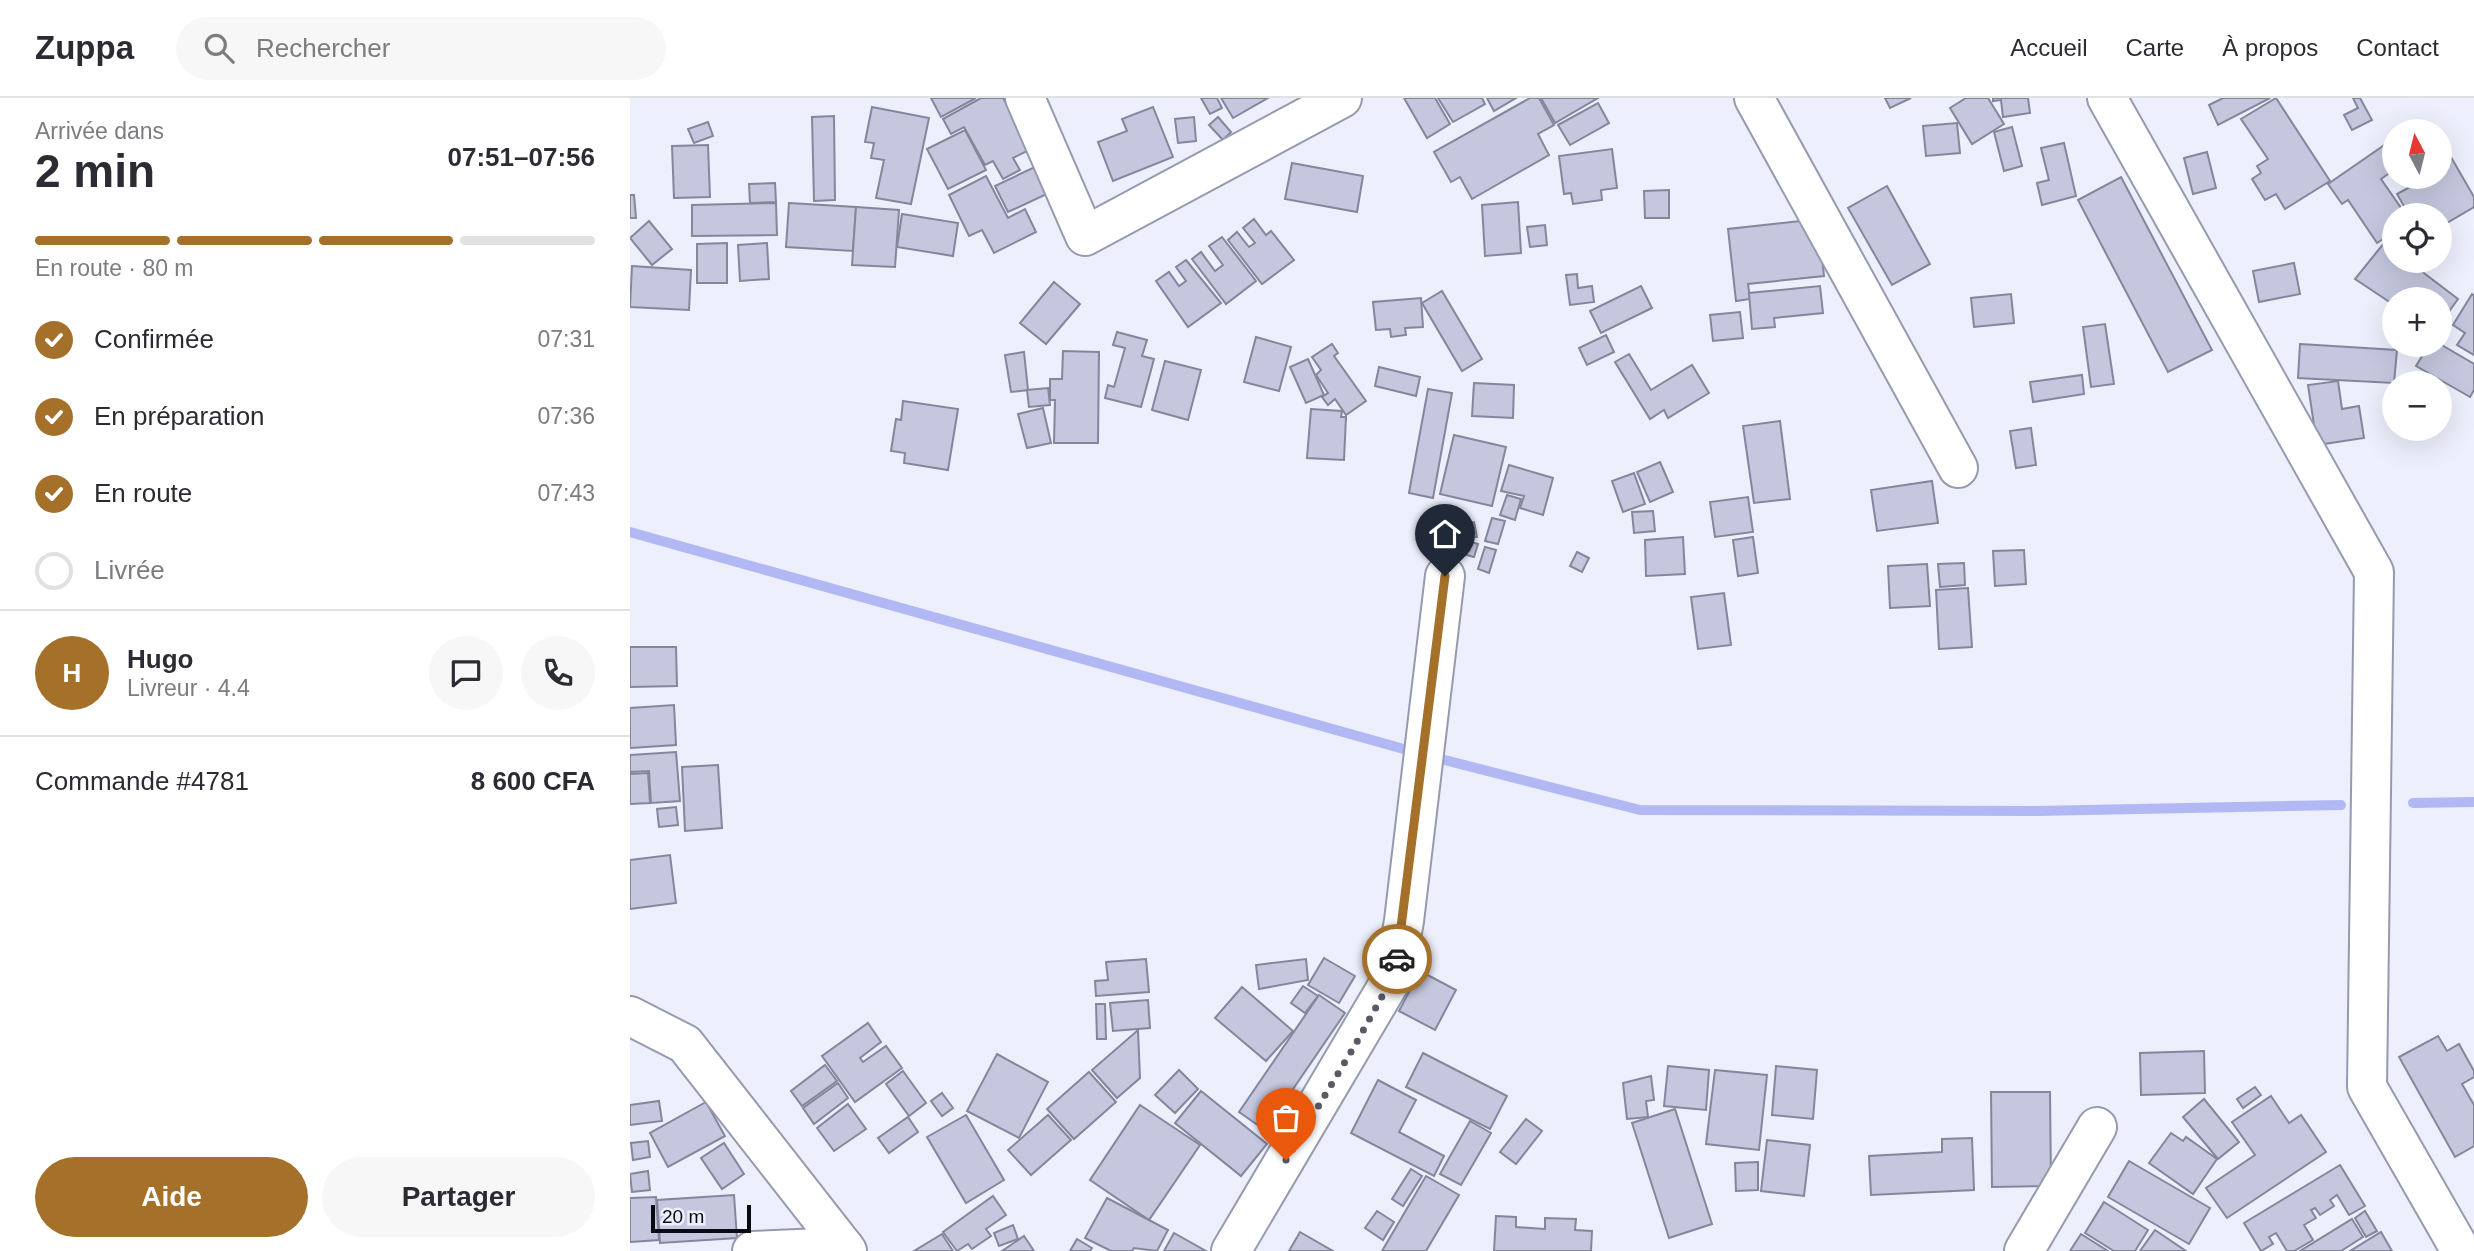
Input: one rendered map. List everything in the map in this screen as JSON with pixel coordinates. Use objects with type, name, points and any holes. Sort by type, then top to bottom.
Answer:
[{"type":"street","points":[[1025,98],[1085,236],[1342,98]]},
{"type":"street","points":[[1754,98],[1958,468]]},
{"type":"street","points":[[2107,98],[2374,572],[2367,1087],[2461,1251]]},
{"type":"street","points":[[1231,1251],[1394,975],[1404,921],[1445,576]]},
{"type":"street","points":[[630,1016],[685,1044],[845,1249]]},
{"type":"street","points":[[2024,1251],[2097,1127]]},
{"type":"street","points":[[752,1251],[845,1249]]},
{"type":"building","points":[[931,98],[976,98],[941,117]]},
{"type":"building","points":[[981,98],[1003,98],[1031,149],[1013,158],[1020,170],[1003,179],[993,161],[985,165],[964,127],[951,134],[943,119]]},
{"type":"building","points":[[1201,98],[1217,98],[1222,108],[1210,114]]},
{"type":"building","points":[[1221,98],[1268,98],[1233,118]]},
{"type":"building","points":[[1404,98],[1435,98],[1450,124],[1427,138]]},
{"type":"building","points":[[1438,98],[1482,98],[1485,104],[1453,122]]},
{"type":"building","points":[[1487,98],[1516,98],[1494,111]]},
{"type":"building","points":[[1530,98],[1539,98],[1554,125],[1538,134],[1549,155],[1472,199],[1460,177],[1451,182],[1434,152]]},
{"type":"building","points":[[1541,98],[1598,98],[1555,123]]},
{"type":"building","points":[[1885,98],[1911,98],[1890,108]]},
{"type":"building","points":[[1966,98],[1988,98],[2004,124],[1972,144],[1950,108]]},
{"type":"building","points":[[1993,98],[2028,98],[2030,113],[2003,117],[2001,100],[1993,101]]},
{"type":"building","points":[[2223,98],[2270,98],[2218,125],[2209,105]]},
{"type":"building","points":[[2276,98],[2330,181],[2285,209],[2276,194],[2265,200],[2252,179],[2261,173],[2257,166],[2268,159],[2241,119]]},
{"type":"building","points":[[2353,98],[2360,98],[2372,120],[2352,130],[2344,115],[2358,108]]},
{"type":"building","points":[[1598,103],[1609,123],[1570,145],[1558,125]]},
{"type":"building","points":[[872,107],[929,118],[911,204],[876,198],[884,160],[871,158],[874,143],[865,142]]},
{"type":"building","points":[[1153,107],[1173,157],[1113,181],[1098,142],[1127,131],[1122,119]]},
{"type":"building","points":[[834,116],[835,200],[814,201],[812,117]]},
{"type":"building","points":[[1194,117],[1196,141],[1178,143],[1175,119]]},
{"type":"building","points":[[1218,117],[1231,132],[1223,140],[1209,125]]},
{"type":"building","points":[[708,122],[713,136],[694,143],[688,129]]},
{"type":"building","points":[[1957,123],[1960,153],[1926,156],[1923,126]]},
{"type":"building","points":[[2012,127],[2022,166],[2004,171],[1994,132]]},
{"type":"building","points":[[965,130],[986,170],[948,189],[927,149]]},
{"type":"building","points":[[2064,143],[2076,196],[2042,205],[2037,183],[2049,180],[2041,148]]},
{"type":"building","points":[[708,145],[710,197],[674,198],[672,146]]},
{"type":"building","points":[[2382,147],[2382,189],[2388,189],[2398,203],[2382,203],[2382,240],[2377,243],[2348,200],[2342,204],[2328,184]]},
{"type":"building","points":[[1612,149],[1617,188],[1601,190],[1602,200],[1573,204],[1571,193],[1564,194],[1559,156]]},
{"type":"building","points":[[2207,152],[2216,188],[2193,194],[2184,158]]},
{"type":"building","points":[[2452,159],[2474,197],[2474,207],[2452,220],[2452,203],[2402,203],[2397,194],[2406,189],[2452,189]]},
{"type":"building","points":[[1292,163],[1363,176],[1357,212],[1285,199]]},
{"type":"building","points":[[1039,165],[1051,192],[1008,212],[995,186]]},
{"type":"building","points":[[986,176],[1008,218],[1025,209],[1036,232],[994,253],[982,230],[969,236],[949,195]]},
{"type":"building","points":[[2121,177],[2212,350],[2168,372],[2078,200]]},
{"type":"building","points":[[775,183],[776,202],[750,203],[749,184]]},
{"type":"building","points":[[1887,186],[1930,264],[1892,285],[1848,208]]},
{"type":"building","points":[[1669,190],[1669,218],[1645,218],[1644,191]]},
{"type":"building","points":[[630,195],[634,195],[636,218],[630,218]]},
{"type":"building","points":[[1518,202],[1521,253],[1485,256],[1482,205]]},
{"type":"building","points":[[776,203],[777,235],[692,236],[692,205]]},
{"type":"building","points":[[789,203],[856,207],[853,251],[786,247]]},
{"type":"building","points":[[856,207],[899,210],[895,267],[852,265]]},
{"type":"building","points":[[902,214],[958,223],[953,256],[897,247]]},
{"type":"building","points":[[1254,219],[1266,235],[1271,231],[1294,260],[1262,284],[1228,240],[1237,232],[1249,247],[1255,243],[1243,228]]},
{"type":"building","points":[[1818,219],[1824,276],[1748,284],[1750,299],[1736,301],[1728,229]]},
{"type":"building","points":[[649,221],[672,249],[652,265],[630,238]]},
{"type":"building","points":[[1545,225],[1547,245],[1530,247],[1527,227]]},
{"type":"building","points":[[1222,237],[1256,281],[1226,304],[1192,259],[1201,252],[1215,271],[1223,265],[1209,246]]},
{"type":"building","points":[[727,243],[727,283],[697,283],[697,244]]},
{"type":"building","points":[[767,243],[769,279],[740,281],[738,245]]},
{"type":"building","points":[[2382,245],[2382,273],[2424,273],[2442,287],[2382,287],[2382,297],[2355,279]]},
{"type":"building","points":[[1186,260],[1221,303],[1188,327],[1156,281],[1169,272],[1179,286],[1186,281],[1176,267]]},
{"type":"building","points":[[2294,263],[2300,294],[2259,302],[2253,271]]},
{"type":"building","points":[[632,266],[691,270],[689,310],[630,307]]},
{"type":"building","points":[[1577,274],[1578,288],[1592,286],[1594,302],[1570,305],[1566,275]]},
{"type":"building","points":[[1054,282],[1080,304],[1046,344],[1020,323]]},
{"type":"building","points":[[1641,286],[1652,308],[1601,333],[1590,311]]},
{"type":"building","points":[[1820,286],[1823,313],[1774,318],[1775,327],[1752,329],[1749,293]]},
{"type":"building","points":[[1442,291],[1482,359],[1462,371],[1422,303]]},
{"type":"building","points":[[2011,294],[2014,323],[1974,327],[1971,298]]},
{"type":"building","points":[[2452,294],[2458,299],[2452,307]]},
{"type":"building","points":[[2472,294],[2474,355],[2457,345],[2465,333],[2453,325]]},
{"type":"building","points":[[1421,298],[1423,327],[1405,328],[1406,335],[1391,337],[1390,329],[1376,330],[1373,302]]},
{"type":"building","points":[[1740,312],[1743,338],[1713,341],[1710,315]]},
{"type":"building","points":[[2105,324],[2114,384],[2091,387],[2083,327]]},
{"type":"building","points":[[1117,332],[1147,340],[1142,356],[1154,359],[1141,407],[1105,398],[1108,385],[1114,387],[1125,348],[1113,345]]},
{"type":"building","points":[[1606,335],[1614,352],[1587,365],[1579,348]]},
{"type":"building","points":[[1256,337],[1291,347],[1279,391],[1244,382]]},
{"type":"building","points":[[1332,344],[1338,353],[1334,356],[1366,401],[1346,415],[1335,399],[1328,405],[1322,397],[1328,393],[1316,375],[1321,370],[1312,357]]},
{"type":"building","points":[[2300,344],[2382,349],[2382,357],[2396,357],[2395,371],[2382,371],[2382,382],[2298,378]]},
{"type":"building","points":[[1063,351],[1099,352],[1098,443],[1054,443],[1055,400],[1050,400],[1050,379],[1062,379]]},
{"type":"building","points":[[2452,351],[2474,364],[2474,390],[2470,397],[2452,387],[2452,371],[2425,371],[2416,366],[2422,357],[2452,357]]},
{"type":"building","points":[[1024,352],[1028,390],[1011,392],[1005,355]]},
{"type":"building","points":[[1629,354],[1651,390],[1692,365],[1709,393],[1668,418],[1664,410],[1650,419],[1615,362]]},
{"type":"building","points":[[1308,359],[1324,395],[1306,403],[1290,367]]},
{"type":"building","points":[[1165,361],[1201,370],[1188,420],[1152,410]]},
{"type":"building","points":[[1379,367],[1420,377],[1416,396],[1375,386]]},
{"type":"building","points":[[2082,375],[2084,394],[2033,402],[2030,382]]},
{"type":"building","points":[[2338,381],[2342,409],[2359,406],[2364,438],[2317,445],[2308,385]]},
{"type":"building","points":[[1474,383],[1514,385],[1513,418],[1472,416]]},
{"type":"building","points":[[1048,388],[1050,405],[1029,407],[1027,390]]},
{"type":"building","points":[[1428,389],[1452,393],[1433,498],[1409,493]]},
{"type":"building","points":[[903,401],[958,409],[948,470],[904,463],[905,453],[891,451],[896,419],[901,420]]},
{"type":"building","points":[[1043,408],[1051,443],[1027,448],[1018,414]]},
{"type":"building","points":[[1311,409],[1342,411],[1341,417],[1346,417],[1344,460],[1307,458]]},
{"type":"building","points":[[1780,421],[1790,499],[1754,503],[1743,426]]},
{"type":"building","points":[[2031,428],[2036,465],[2016,468],[2010,431]]},
{"type":"building","points":[[1454,435],[1506,447],[1492,506],[1440,494]]},
{"type":"building","points":[[1660,462],[1673,492],[1650,502],[1637,472]]},
{"type":"building","points":[[1509,465],[1553,478],[1543,515],[1520,508],[1524,496],[1501,491]]},
{"type":"building","points":[[1634,473],[1645,504],[1623,512],[1612,481]]},
{"type":"building","points":[[1932,481],[1938,523],[1877,531],[1871,490]]},
{"type":"building","points":[[1507,495],[1521,499],[1515,520],[1500,515]]},
{"type":"building","points":[[1748,497],[1753,532],[1715,537],[1710,502]]},
{"type":"building","points":[[1653,511],[1655,531],[1634,533],[1632,512]]},
{"type":"building","points":[[1492,518],[1505,521],[1498,544],[1485,541]]},
{"type":"building","points":[[1474,522],[1477,537],[1468,538],[1467,523]]},
{"type":"building","points":[[1683,537],[1685,574],[1646,576],[1645,540]]},
{"type":"building","points":[[1753,537],[1758,573],[1738,576],[1733,540]]},
{"type":"building","points":[[1460,539],[1478,544],[1474,557],[1456,552]]},
{"type":"building","points":[[1485,547],[1496,550],[1489,573],[1478,569]]},
{"type":"building","points":[[2024,550],[2026,584],[1995,586],[1993,551]]},
{"type":"building","points":[[1577,552],[1589,558],[1582,572],[1570,566]]},
{"type":"building","points":[[1964,563],[1965,585],[1940,587],[1938,564]]},
{"type":"building","points":[[1927,564],[1930,606],[1890,608],[1888,566]]},
{"type":"building","points":[[1968,588],[1972,647],[1939,649],[1936,590]]},
{"type":"building","points":[[1724,593],[1731,645],[1698,649],[1691,597]]},
{"type":"building","points":[[630,647],[676,647],[677,686],[630,687]]},
{"type":"building","points":[[674,705],[676,745],[630,748],[630,708]]},
{"type":"building","points":[[676,752],[680,801],[651,803],[649,771],[630,772],[630,755]]},
{"type":"building","points":[[718,765],[722,828],[685,831],[682,767]]},
{"type":"building","points":[[648,773],[650,803],[630,804],[630,774]]},
{"type":"building","points":[[676,807],[678,825],[659,827],[657,809]]},
{"type":"building","points":[[670,855],[676,903],[630,909],[630,860]]},
{"type":"building","points":[[1324,958],[1355,976],[1339,1003],[1308,985]]},
{"type":"building","points":[[1146,959],[1149,992],[1096,996],[1095,981],[1108,980],[1106,962]]},
{"type":"building","points":[[1306,959],[1308,980],[1259,989],[1256,965]]},
{"type":"building","points":[[1420,971],[1456,990],[1435,1030],[1399,1011]]},
{"type":"building","points":[[1303,986],[1318,996],[1305,1013],[1291,1003]]},
{"type":"building","points":[[1242,987],[1293,1031],[1266,1061],[1215,1018]]},
{"type":"building","points":[[1319,995],[1345,1013],[1265,1130],[1239,1112]]},
{"type":"building","points":[[1148,1000],[1150,1028],[1113,1031],[1110,1003]]},
{"type":"building","points":[[1096,1004],[1105,1004],[1106,1039],[1097,1039]]},
{"type":"building","points":[[868,1023],[881,1042],[860,1058],[863,1062],[886,1046],[902,1068],[855,1102],[822,1056]]},
{"type":"building","points":[[1138,1030],[1140,1078],[1117,1098],[1092,1070]]},
{"type":"building","points":[[2438,1036],[2447,1051],[2459,1044],[2474,1071],[2474,1077],[2462,1084],[2474,1105],[2474,1146],[2455,1157],[2399,1057]]},
{"type":"building","points":[[2204,1051],[2205,1093],[2141,1095],[2140,1053]]},
{"type":"building","points":[[1423,1053],[1507,1096],[1490,1129],[1406,1087]]},
{"type":"building","points":[[997,1054],[1048,1082],[1019,1138],[967,1111]]},
{"type":"building","points":[[825,1065],[837,1081],[802,1106],[791,1091]]},
{"type":"building","points":[[1668,1066],[1709,1070],[1706,1110],[1664,1106]]},
{"type":"building","points":[[1776,1066],[1817,1070],[1813,1119],[1772,1115]]},
{"type":"building","points":[[1179,1070],[1198,1089],[1175,1113],[1155,1095]]},
{"type":"building","points":[[1715,1070],[1767,1075],[1759,1150],[1706,1144]]},
{"type":"building","points":[[903,1071],[926,1103],[909,1116],[886,1084]]},
{"type":"building","points":[[1089,1072],[1116,1102],[1074,1139],[1047,1109]]},
{"type":"building","points":[[1651,1076],[1654,1100],[1646,1101],[1648,1117],[1627,1119],[1623,1083]]},
{"type":"building","points":[[1378,1080],[1416,1100],[1399,1132],[1444,1156],[1434,1176],[1351,1133]]},
{"type":"building","points":[[838,1083],[848,1098],[814,1124],[803,1108]]},
{"type":"building","points":[[2255,1087],[2261,1095],[2243,1108],[2237,1099]]},
{"type":"building","points":[[1201,1091],[1267,1144],[1241,1176],[1175,1123]]},
{"type":"building","points":[[1991,1092],[2050,1092],[2051,1186],[1992,1187]]},
{"type":"building","points":[[942,1093],[953,1108],[942,1116],[931,1101]]},
{"type":"building","points":[[2271,1096],[2289,1123],[2301,1115],[2326,1152],[2227,1218],[2206,1188],[2255,1155],[2232,1122]]},
{"type":"building","points":[[2204,1099],[2239,1142],[2218,1159],[2183,1117]]},
{"type":"building","points":[[659,1101],[662,1121],[630,1125],[630,1105]]},
{"type":"building","points":[[706,1102],[725,1136],[668,1167],[650,1133]]},
{"type":"building","points":[[848,1104],[866,1129],[834,1151],[817,1128]]},
{"type":"building","points":[[1140,1105],[1200,1145],[1149,1220],[1090,1180]]},
{"type":"building","points":[[1675,1109],[1712,1224],[1669,1238],[1632,1123]]},
{"type":"building","points":[[966,1115],[1004,1180],[966,1203],[927,1137]]},
{"type":"building","points":[[1048,1115],[1071,1140],[1031,1175],[1008,1150]]},
{"type":"building","points":[[908,1117],[918,1132],[889,1153],[878,1138]]},
{"type":"building","points":[[1526,1119],[1542,1131],[1516,1164],[1500,1152]]},
{"type":"building","points":[[1470,1121],[1491,1133],[1461,1185],[1440,1174]]},
{"type":"building","points":[[2171,1133],[2183,1141],[2186,1137],[2217,1159],[2193,1194],[2149,1163]]},
{"type":"building","points":[[1972,1138],[1974,1190],[1871,1195],[1869,1156],[1942,1152],[1942,1139]]},
{"type":"building","points":[[1767,1140],[1810,1145],[1804,1196],[1761,1191]]},
{"type":"building","points":[[648,1141],[650,1157],[633,1160],[631,1143]]},
{"type":"building","points":[[724,1143],[744,1174],[722,1189],[701,1158]]},
{"type":"building","points":[[2129,1161],[2210,1208],[2189,1244],[2108,1197]]},
{"type":"building","points":[[1758,1162],[1758,1190],[1736,1191],[1735,1163]]},
{"type":"building","points":[[2340,1165],[2365,1206],[2349,1215],[2337,1195],[2330,1200],[2334,1206],[2320,1215],[2315,1208],[2311,1210],[2316,1218],[2304,1225],[2313,1240],[2294,1251],[2287,1251],[2276,1233],[2269,1237],[2273,1244],[2261,1251],[2244,1223]]},
{"type":"building","points":[[1411,1169],[1422,1176],[1403,1206],[1392,1199]]},
{"type":"building","points":[[648,1171],[650,1190],[632,1192],[630,1174]]},
{"type":"building","points":[[1426,1176],[1459,1195],[1426,1251],[1382,1251]]},
{"type":"building","points":[[734,1195],[737,1238],[660,1243],[657,1200]]},
{"type":"building","points":[[993,1196],[1006,1215],[986,1229],[991,1236],[972,1249],[968,1244],[957,1251],[943,1232]]},
{"type":"building","points":[[656,1197],[659,1240],[630,1242],[630,1198]]},
{"type":"building","points":[[1107,1198],[1168,1230],[1157,1251],[1134,1248],[1132,1251],[1111,1251],[1085,1238]]},
{"type":"building","points":[[2104,1202],[2148,1230],[2135,1251],[2114,1251],[2085,1233]]},
{"type":"building","points":[[1377,1211],[1394,1222],[1383,1240],[1365,1228]]},
{"type":"building","points":[[2365,1211],[2377,1231],[2366,1237],[2355,1218]]},
{"type":"building","points":[[1496,1216],[1516,1217],[1516,1227],[1545,1229],[1545,1218],[1576,1219],[1575,1230],[1592,1231],[1591,1251],[1494,1251]]},
{"type":"building","points":[[2352,1219],[2363,1237],[2341,1251],[2300,1251]]},
{"type":"building","points":[[1013,1225],[1018,1239],[999,1246],[994,1233]]},
{"type":"building","points":[[2155,1230],[2186,1251],[2140,1251]]},
{"type":"building","points":[[1300,1232],[1333,1251],[1289,1251]]},
{"type":"building","points":[[2381,1232],[2392,1251],[2350,1251]]},
{"type":"building","points":[[1174,1233],[1206,1251],[1164,1251]]},
{"type":"building","points":[[942,1234],[953,1251],[914,1251]]},
{"type":"building","points":[[2081,1234],[2108,1251],[2070,1251]]},
{"type":"building","points":[[1024,1236],[1034,1251],[1002,1251]]},
{"type":"building","points":[[1077,1239],[1092,1248],[1090,1251],[1070,1251]]},
{"type":"waterway","points":[[630,532],[1418,753]]},
{"type":"waterway","points":[[1433,757],[1640,810],[2036,811],[2341,805]]},
{"type":"waterway","points":[[2413,803],[2474,802]]},
{"type":"way so far","points":[[1286,1160],[1394,975],[1397,959]]},
{"type":"route","points":[[1397,959],[1404,921],[1445,576]]}]
